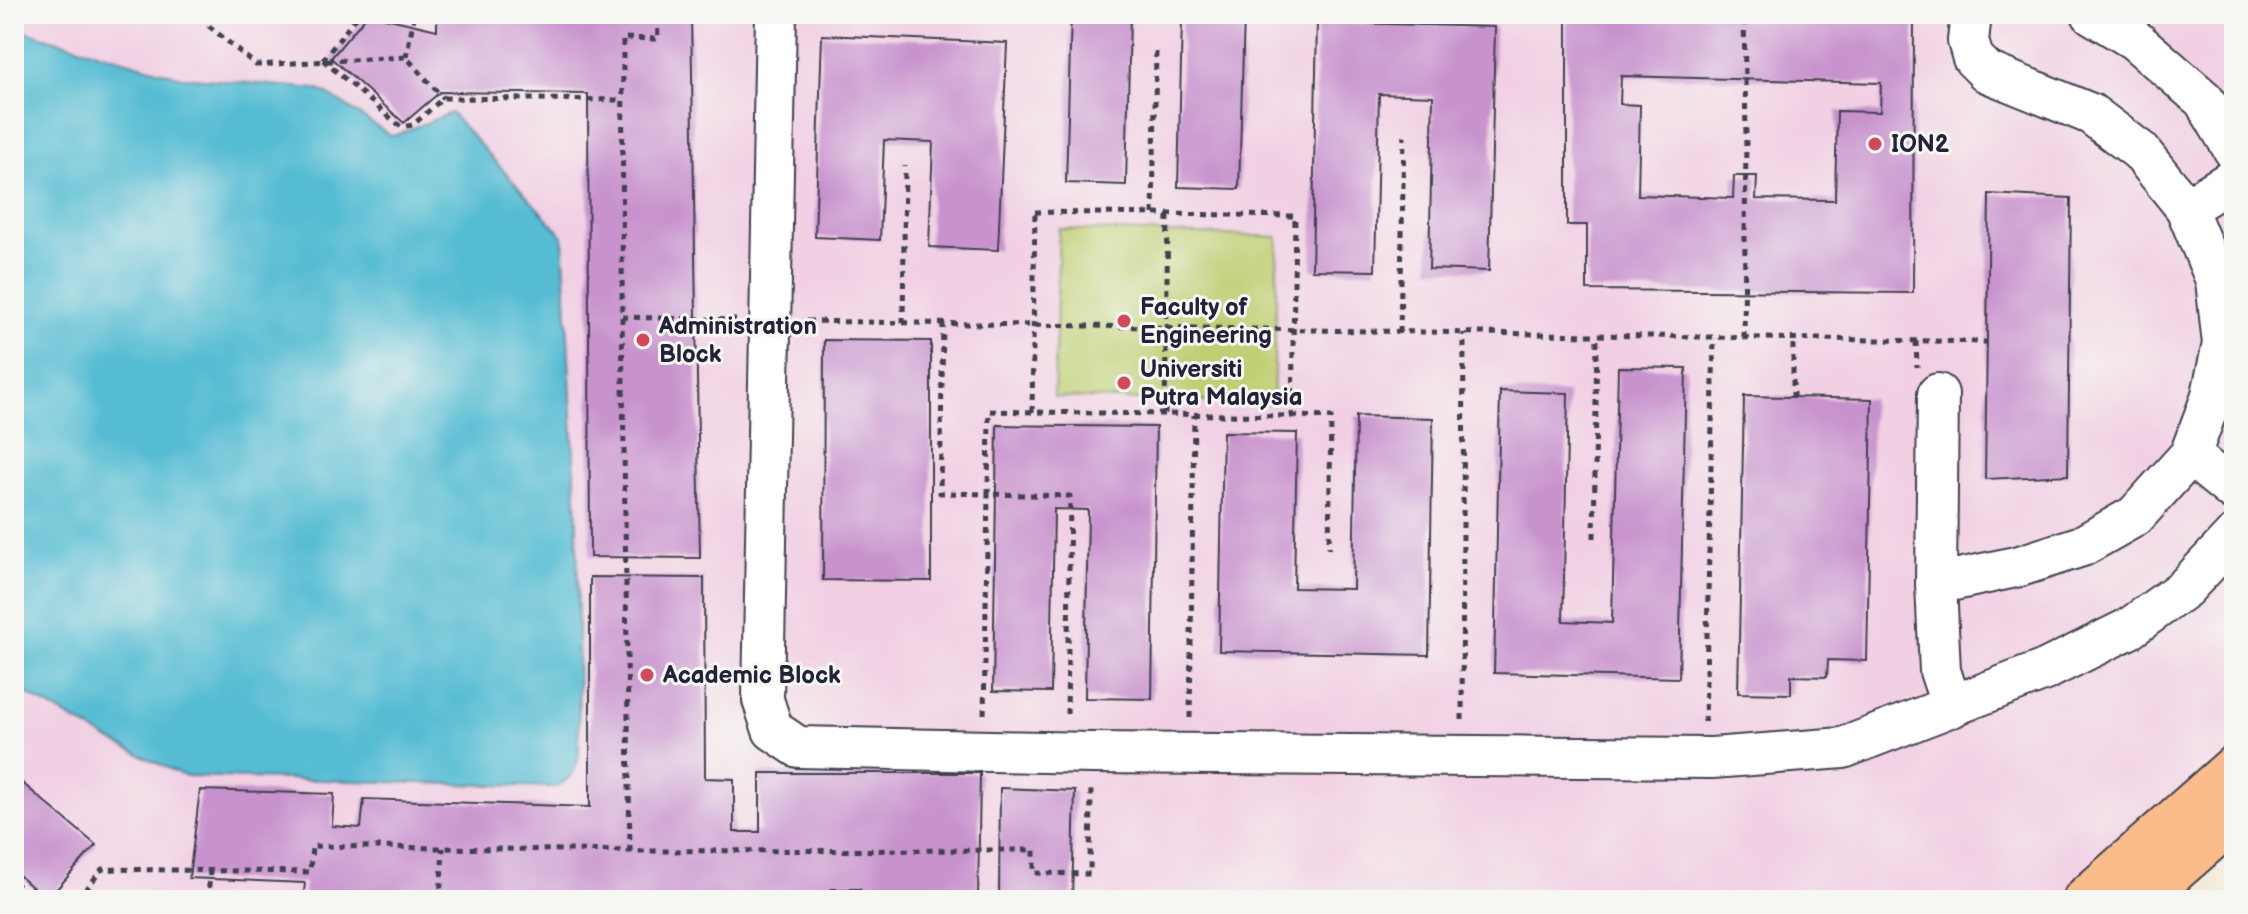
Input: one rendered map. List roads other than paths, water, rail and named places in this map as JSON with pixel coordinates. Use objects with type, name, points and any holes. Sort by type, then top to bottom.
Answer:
[{"type":"main road","points":[[2085,900],[2234,768]]},
{"type":"main road","points":[[2140,900],[2234,818]]},
{"type":"lane","points":[[776,14],[763,700],[773,730],[798,747],[1092,753],[1712,758],[1843,748],[2045,670],[2130,628],[2185,588],[2234,536]]},
{"type":"lane","points":[[1936,584],[2020,566],[2082,546],[2135,516],[2190,455],[2211,399],[2223,344],[2216,280],[2186,208],[2140,151],[2091,114],[1987,72],[1973,58],[1968,41],[1971,14]]},
{"type":"lane","points":[[2092,14],[2135,40],[2204,100],[2234,150]]},
{"type":"lane","points":[[2186,208],[2234,179]]},
{"type":"lane","points":[[1927,383],[1940,671],[1952,707]]},
{"type":"lane","points":[[2190,455],[2234,491]]},
{"type":"water","points":[[14,28],[182,77],[316,89],[390,135],[451,113],[563,236],[577,517],[579,754],[575,770],[565,781],[556,787],[184,776],[110,740],[14,687]]},
{"type":"place","name":"ION2","points":[[1875,144]]},
{"type":"place","name":"Faculty of Engineering","points":[[1124,321]]},
{"type":"place","name":"Administration Block","points":[[643,340]]},
{"type":"place","name":"Universiti Putra Malaysia","points":[[1124,383]]},
{"type":"place","name":"Academic Block","points":[[647,675]]}]
